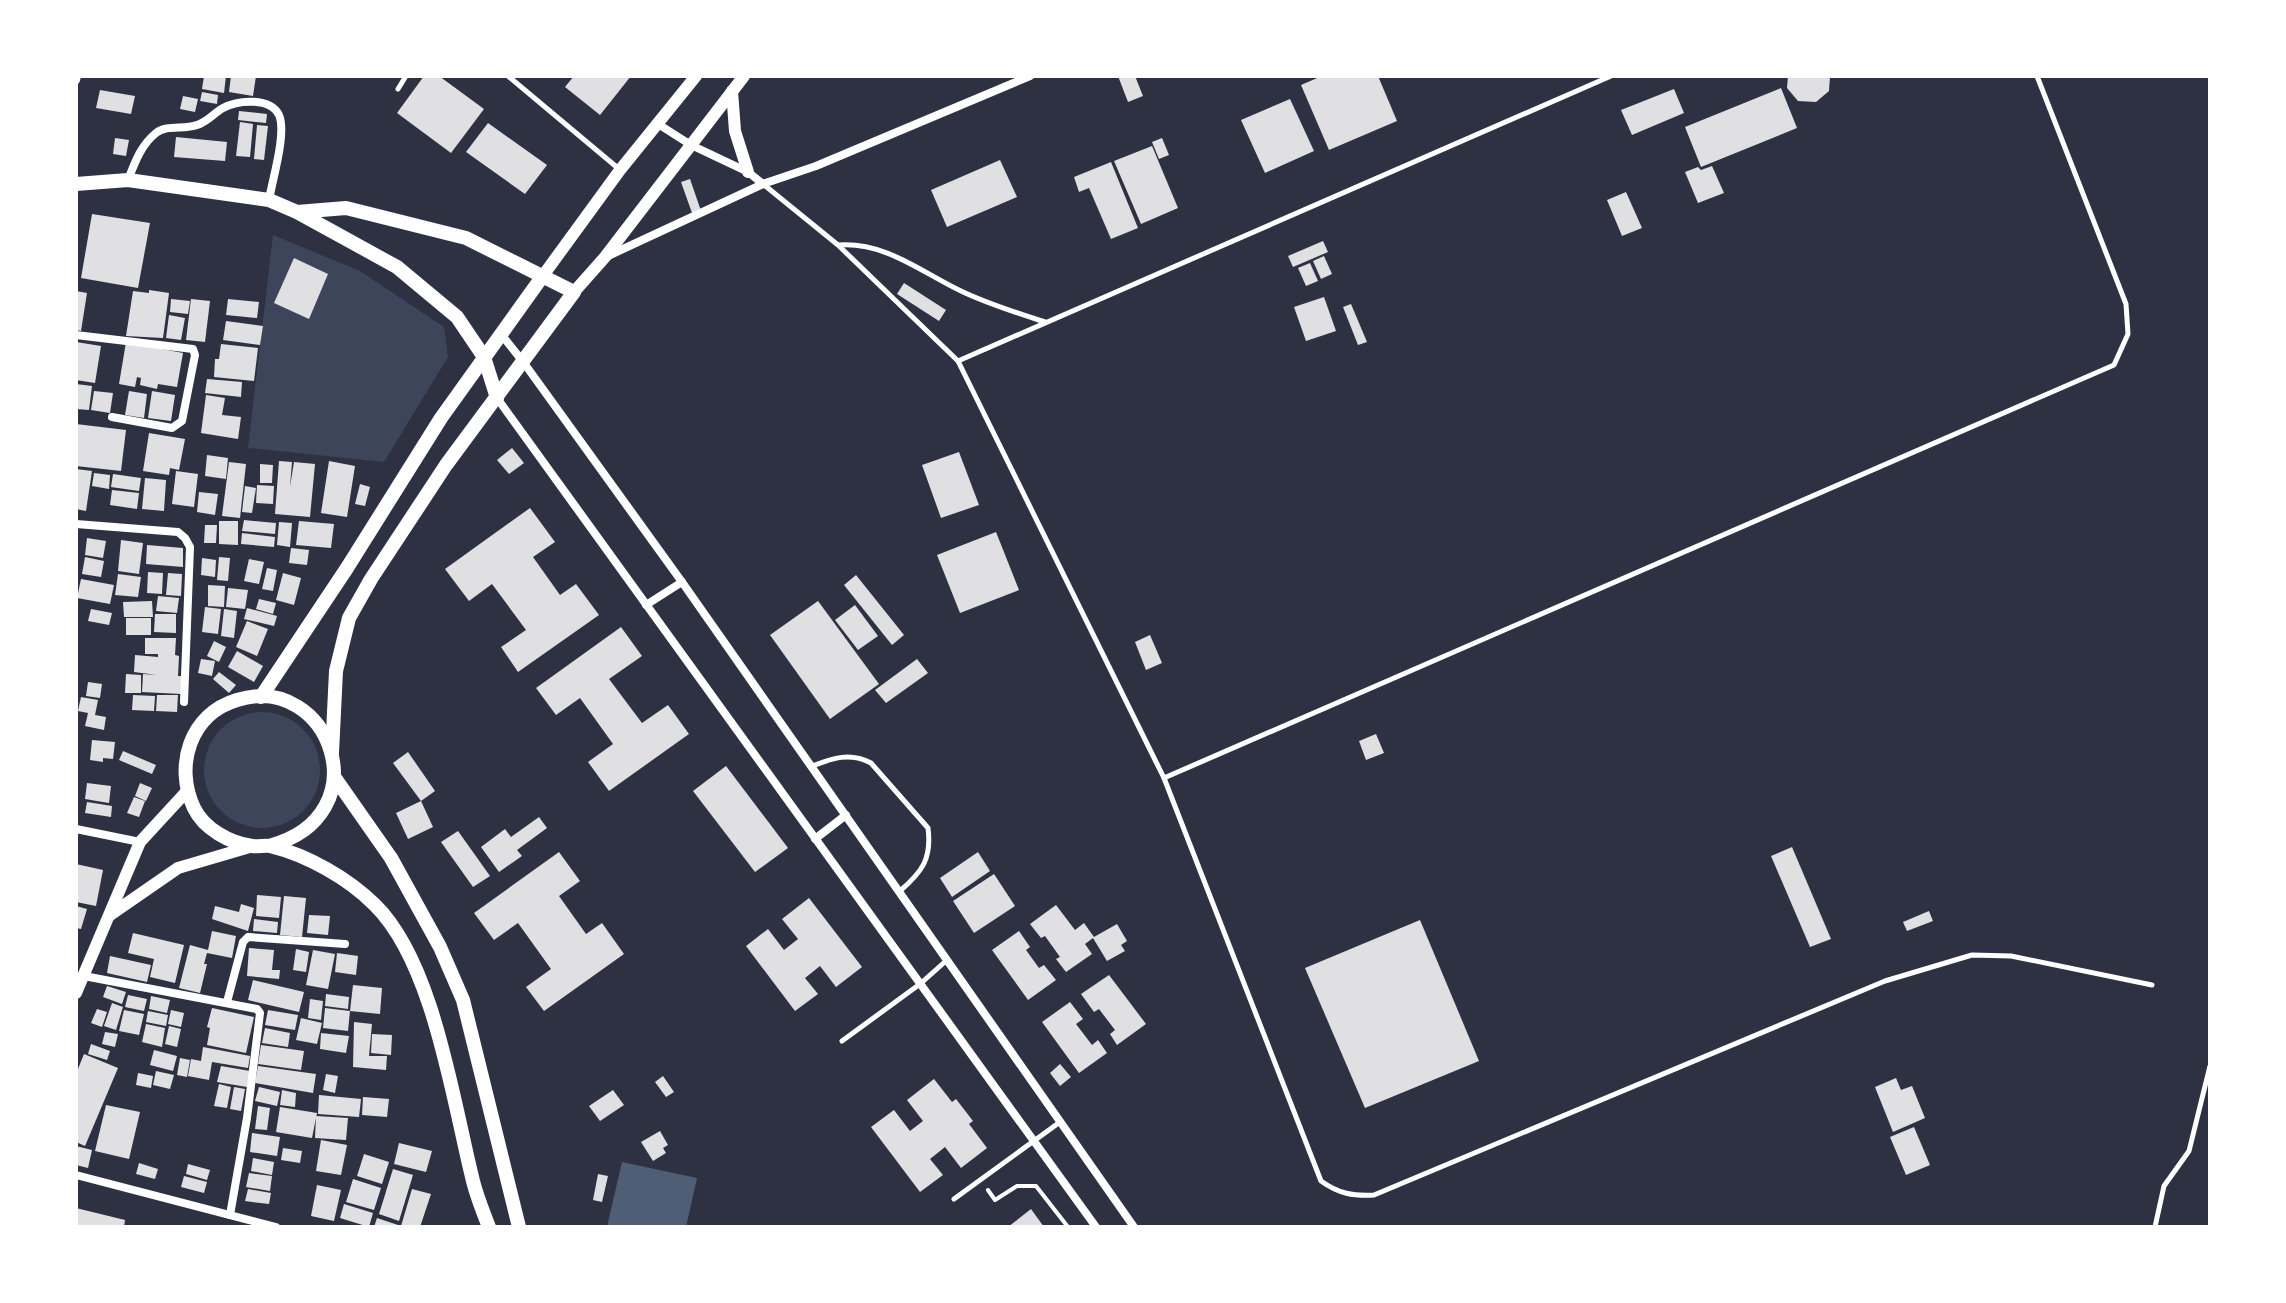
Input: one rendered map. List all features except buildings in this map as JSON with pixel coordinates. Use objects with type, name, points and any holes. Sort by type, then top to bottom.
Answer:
[{"type":"main road","points":[[76,184],[128,180],[269,200],[297,212],[397,267],[457,317],[484,357],[497,398]]},
{"type":"main road","points":[[297,212],[346,208],[466,238],[574,292],[446,465],[349,618],[336,671],[332,753],[335,778],[330,798],[321,815],[289,841],[253,846],[231,841],[211,829],[196,812],[187,791],[184,768],[188,746],[200,725],[217,709],[238,700],[261,697],[285,701],[306,713],[322,731],[332,753]]},
{"type":"main road","points":[[261,697],[441,418],[542,277]]},
{"type":"main road","points":[[347,568],[371,579]]},
{"type":"main road","points":[[335,778],[391,858],[440,947],[463,1000],[519,1227]]},
{"type":"main road","points":[[269,846],[314,863],[350,883],[377,906],[410,957],[435,1022],[474,1186],[489,1227]]},
{"type":"street","points":[[542,277],[620,170],[696,76]]},
{"type":"street","points":[[574,292],[605,257],[744,76]]},
{"type":"street","points":[[605,257],[763,184],[816,166],[1030,76]]},
{"type":"street","points":[[732,91],[735,131],[748,172]]},
{"type":"street","points":[[128,180],[140,150],[158,131],[199,125],[225,107],[240,103],[264,103],[274,108],[280,118],[281,131],[269,200]]},
{"type":"street","points":[[658,124],[691,145],[748,172],[763,184]]},
{"type":"street","points":[[501,334],[682,582],[1134,1227]]},
{"type":"street","points":[[76,335],[193,349],[195,355],[182,421],[178,426],[172,428],[112,417]]},
{"type":"street","points":[[497,398],[1096,1227]]},
{"type":"street","points":[[76,524],[178,532],[185,538],[190,547],[184,702]]},
{"type":"street","points":[[646,605],[682,582]]},
{"type":"street","points":[[76,993],[140,842],[187,791]]},
{"type":"street","points":[[815,839],[846,815]]},
{"type":"street","points":[[76,829],[140,842]]},
{"type":"street","points":[[108,917],[178,868],[253,846]]},
{"type":"street","points":[[227,1002],[243,942],[248,937],[345,944]]},
{"type":"street","points":[[84,976],[257,1009],[261,1017],[230,1215]]},
{"type":"street","points":[[76,1175],[276,1227]]},
{"type":"lane","points":[[398,89],[406,76]]},
{"type":"lane","points":[[508,76],[620,170]]},
{"type":"lane","points":[[958,361],[1611,76]]},
{"type":"lane","points":[[1164,778],[2114,365],[2128,334],[2126,304],[2037,76]]},
{"type":"lane","points":[[763,184],[838,245],[958,361],[1164,778],[1321,1181],[1334,1191],[1353,1196],[1374,1195],[1885,981],[1972,955],[2011,956],[2152,985]]},
{"type":"lane","points":[[838,245],[861,244],[884,251],[963,292],[1046,323]]},
{"type":"lane","points":[[811,766],[836,757],[862,758],[871,763],[928,828],[924,865],[919,875],[900,891]]},
{"type":"lane","points":[[842,1041],[920,984],[947,959]]},
{"type":"lane","points":[[2155,1227],[2164,1186],[2189,1151],[2210,1066]]},
{"type":"lane","points":[[954,1199],[1061,1122]]},
{"type":"path","points":[[980,1180],[995,1200],[1017,1186],[1036,1186],[1068,1227]]},
{"type":"shaded area","points":[[273,235],[360,271],[444,327],[448,357],[384,462],[248,448]]},
{"type":"shaded area","points":[[262,712],[284,716],[303,729],[316,748],[320,770],[316,792],[303,811],[284,824],[262,828],[240,824],[221,811],[208,792],[204,770],[208,748],[221,729],[240,716]]},
{"type":"shaded area","points":[[622,1162],[697,1178],[686,1227],[607,1227]]}]
